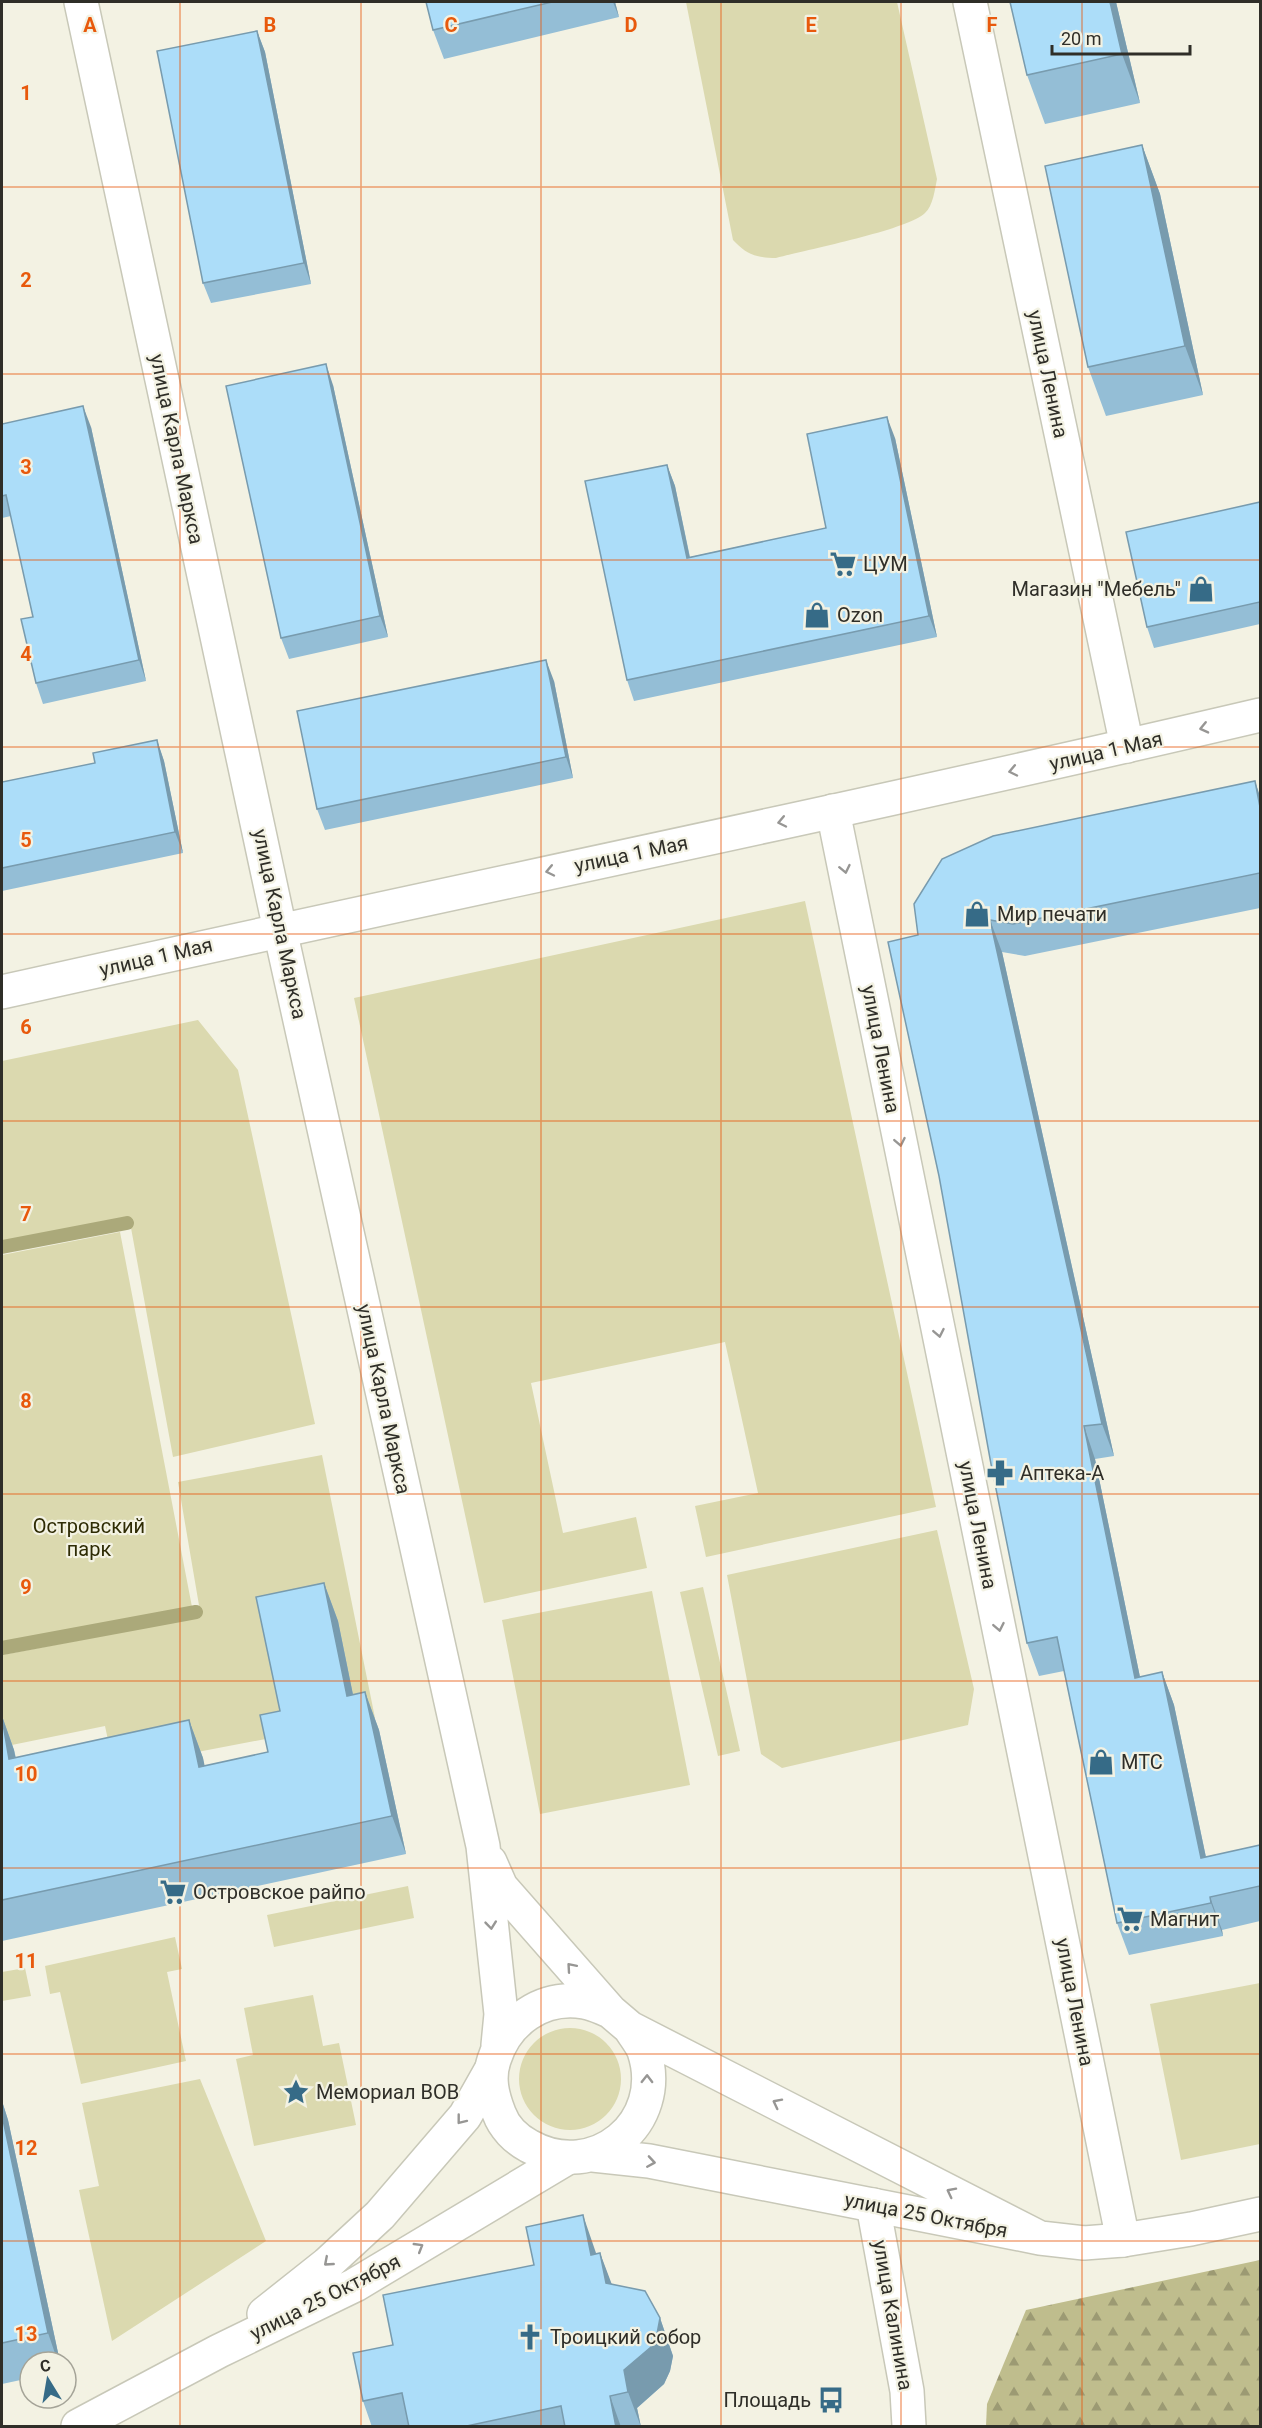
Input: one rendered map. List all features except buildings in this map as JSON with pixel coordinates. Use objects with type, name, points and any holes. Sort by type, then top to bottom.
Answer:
[{"type":"street","name":"улица Карла Маркса","points":[[81,2],[280,930],[483,1846]]},
{"type":"street","name":"улица Ленина","points":[[970,2],[1127,746]]},
{"type":"street","name":"улица 1 Мая","points":[[2,992],[833,811],[1260,715]]},
{"type":"street","name":"улица Ленина","points":[[833,811],[1124,2240]]},
{"type":"street","points":[[483,1846],[501,1887],[620,2019],[643,2050],[649,2075],[646,2101],[635,2125],[616,2143],[580,2157],[542,2153],[519,2140],[502,2120],[492,2096],[501,2014],[483,1846]]},
{"type":"street","points":[[219,2351],[327,2264],[380,2215],[465,2116],[513,2024],[534,2009],[559,2001],[585,2002],[620,2019],[1040,2238]]},
{"type":"street","name":"улица 25 Октября","points":[[78,2427],[219,2351],[355,2284],[580,2157],[649,2161],[1040,2238],[1084,2243],[1124,2240],[1191,2229],[1260,2214]]},
{"type":"street","name":"улица Калинина","points":[[873,2205],[907,2391],[909,2427]]},
{"type":"green space","points":[[686,2],[897,2],[937,179],[928,210],[915,219],[878,233],[776,258],[752,254],[738,245],[733,240]]},
{"type":"green space","points":[[805,901],[936,1507],[706,1557],[695,1506],[758,1493],[725,1342],[531,1383],[563,1533],[636,1517],[647,1568],[484,1603],[354,998]]},
{"type":"green space","points":[[198,1020],[238,1070],[315,1424],[173,1457],[129,1217],[2,1241],[2,1061]]},
{"type":"green space","name":"Островский парк","points":[[120,1232],[192,1607],[2,1644],[2,1255]]},
{"type":"green space","points":[[322,1455],[375,1718],[114,1768],[105,1726],[2,1747],[2,1655],[201,1617],[178,1482]]},
{"type":"green space","points":[[937,1530],[974,1689],[968,1725],[782,1768],[761,1754],[727,1575]]},
{"type":"green space","points":[[703,1587],[740,1751],[718,1756],[680,1592]]},
{"type":"green space","points":[[652,1591],[690,1785],[540,1814],[502,1620]]},
{"type":"green space","points":[[408,1886],[414,1918],[274,1947],[267,1915]]},
{"type":"green space","points":[[175,1937],[182,1969],[167,1972],[186,2061],[81,2084],[60,1992],[50,1994],[45,1966]]},
{"type":"green space","points":[[25,1968],[31,1996],[2,2001],[2,1972]]},
{"type":"green space","points":[[1260,1983],[1260,2144],[1181,2160],[1150,2004]]},
{"type":"green space","name":"Мемориал ВОВ","points":[[313,1995],[323,2046],[339,2043],[356,2125],[254,2146],[236,2059],[253,2055],[244,2008]]},
{"type":"green space","points":[[570,2028],[589,2032],[606,2043],[617,2060],[621,2079],[617,2098],[606,2115],[589,2126],[570,2130],[551,2126],[534,2115],[523,2098],[519,2079],[523,2060],[534,2043],[551,2032]]},
{"type":"green space","points":[[200,2079],[266,2241],[112,2341],[79,2190],[99,2186],[82,2103]]},
{"type":"green space","points":[[1260,2260],[1260,2426],[986,2426],[987,2404],[1026,2310]]},
{"type":"waterway","points":[[2,1247],[127,1223]]},
{"type":"waterway","points":[[2,1648],[196,1612]]},
{"type":"place","name":"ЦУМ","points":[[843,564]]},
{"type":"place","name":"Магазин \"Мебель\"","points":[[1201,589]]},
{"type":"place","name":"Ozon","points":[[817,615]]},
{"type":"place","name":"Мир печати","points":[[977,914]]},
{"type":"place","name":"Аптека-А","points":[[1000,1473]]},
{"type":"place","name":"МТС","points":[[1101,1762]]},
{"type":"place","name":"Островское райпо","points":[[173,1892]]},
{"type":"place","name":"Магнит","points":[[1130,1919]]},
{"type":"place","name":"Мемориал ВОВ","points":[[296,2092]]},
{"type":"place","name":"Троицкий собор","points":[[530,2337]]},
{"type":"place","name":"Площадь","points":[[831,2400]]}]
